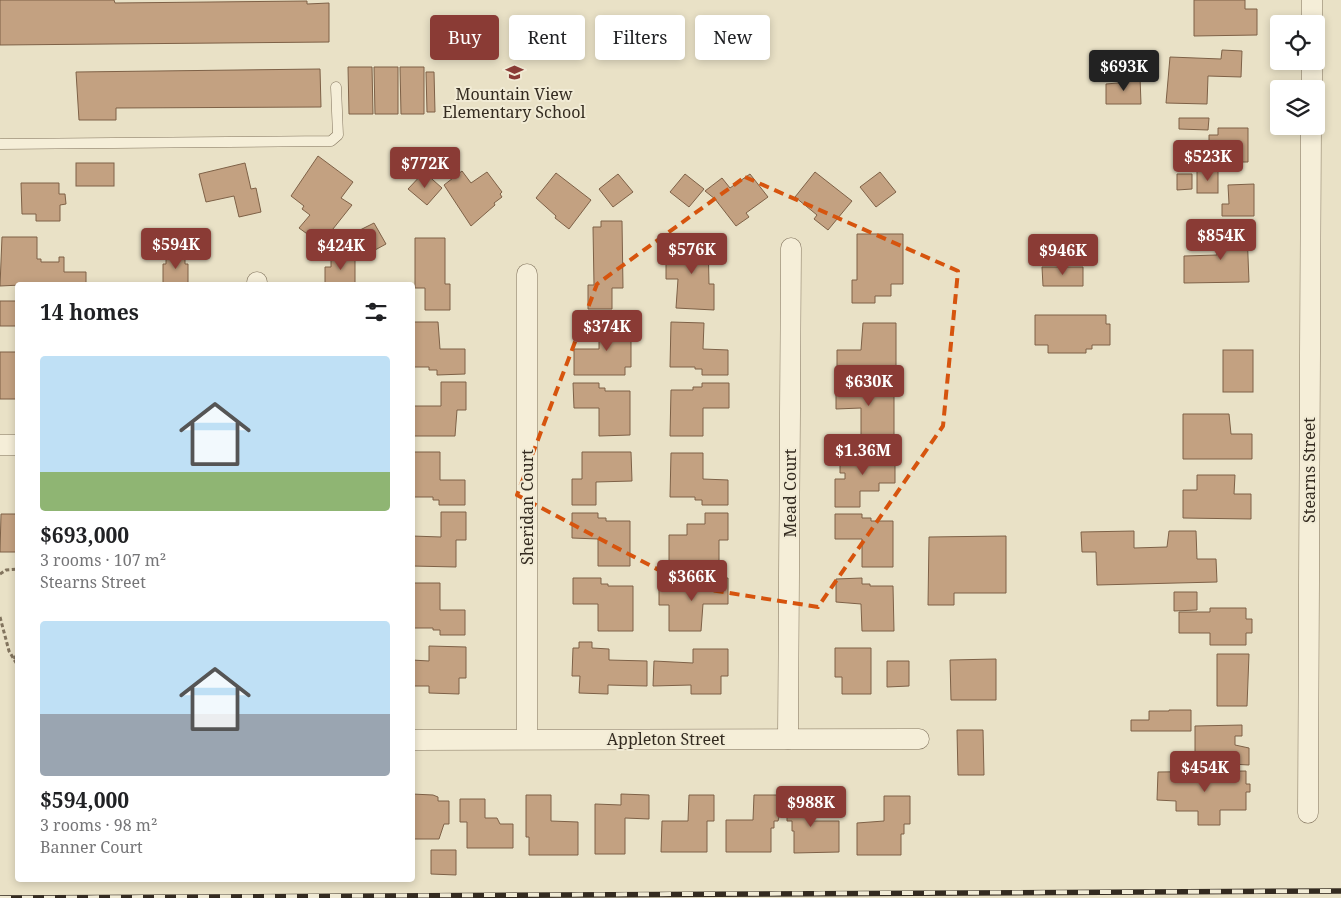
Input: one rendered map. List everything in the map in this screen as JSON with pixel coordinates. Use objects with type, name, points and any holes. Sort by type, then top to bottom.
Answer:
[{"type":"street","points":[[1312,0],[1312,15]]},
{"type":"street","name":"Stearns Street","points":[[1308,813],[1312,135]]},
{"type":"street","name":"Mead Court","points":[[788,739],[791,248]]},
{"type":"street","name":"Sheridan Court","points":[[527,274],[527,739]]},
{"type":"street","points":[[0,445],[15,445]]},
{"type":"street","name":"Appleton Street","points":[[415,740],[918,739]]},
{"type":"lane","points":[[0,144],[331,141],[338,135],[336,87]]},
{"type":"path","points":[[0,574],[6,570],[15,569]]},
{"type":"path","points":[[0,617],[3,633],[14,659]]},
{"type":"highlighted area","points":[[745,177],[958,271],[943,426],[818,607],[691,587],[517,495],[597,284]]},
{"type":"building","points":[[0,0],[114,0],[115,3],[307,1],[307,4],[329,3],[329,42],[0,45]]},
{"type":"building","points":[[1194,0],[1245,0],[1245,9],[1257,9],[1257,35],[1194,36]]},
{"type":"building","points":[[1222,50],[1242,51],[1241,77],[1208,76],[1207,104],[1166,103],[1170,57],[1221,59]]},
{"type":"building","points":[[348,67],[372,67],[373,114],[349,114]]},
{"type":"building","name":"Mountain View Elementary School","points":[[374,67],[398,67],[398,114],[375,114]]},
{"type":"building","name":"Mountain View Elementary School","points":[[400,67],[424,67],[424,114],[401,114]]},
{"type":"building","points":[[320,69],[321,107],[116,108],[116,120],[79,120],[76,72]]},
{"type":"building","name":"Mountain View Elementary School","points":[[426,72],[434,72],[435,112],[427,112]]},
{"type":"building","points":[[1129,77],[1140,77],[1141,104],[1106,104],[1106,84],[1129,82]]},
{"type":"building","points":[[1179,118],[1209,118],[1208,130],[1179,129]]},
{"type":"building","points":[[1218,128],[1248,128],[1248,162],[1204,162],[1204,148],[1209,148],[1209,135],[1218,135]]},
{"type":"building","points":[[318,156],[353,182],[341,198],[352,205],[321,244],[299,228],[310,215],[302,209],[304,206],[291,196]]},
{"type":"building","points":[[76,163],[114,163],[114,186],[76,186]]},
{"type":"building","points":[[245,163],[251,189],[256,188],[261,212],[239,217],[234,196],[206,202],[199,174]]},
{"type":"building","points":[[462,171],[471,183],[487,172],[502,192],[500,194],[502,197],[494,203],[495,205],[471,226],[444,185]]},
{"type":"building","points":[[1197,171],[1218,171],[1218,193],[1197,193]]},
{"type":"building","points":[[424,172],[442,188],[427,205],[408,189]]},
{"type":"building","points":[[815,172],[852,201],[828,230],[814,219],[817,215],[795,197]]},
{"type":"building","points":[[880,172],[896,192],[876,207],[860,187]]},
{"type":"building","points":[[556,173],[591,200],[569,229],[555,218],[556,216],[536,198]]},
{"type":"building","points":[[618,174],[633,192],[613,207],[599,189]]},
{"type":"building","points":[[685,174],[704,189],[689,207],[670,192]]},
{"type":"building","points":[[750,174],[768,197],[746,213],[749,217],[736,226],[715,199],[705,191],[722,178],[730,188]]},
{"type":"building","points":[[1177,174],[1192,174],[1192,189],[1177,190]]},
{"type":"building","points":[[21,183],[59,183],[59,194],[65,194],[66,204],[60,205],[60,221],[36,221],[36,214],[22,214]]},
{"type":"building","points":[[1254,184],[1254,216],[1222,216],[1222,204],[1229,204],[1228,185]]},
{"type":"building","points":[[601,221],[622,221],[623,288],[612,288],[612,309],[588,309],[588,285],[594,285],[593,227],[601,227]]},
{"type":"building","points":[[374,223],[386,244],[364,256],[352,234]]},
{"type":"building","points":[[1247,231],[1249,282],[1184,283],[1184,256],[1217,255],[1217,232]]},
{"type":"building","points":[[857,234],[903,234],[903,284],[891,284],[891,296],[875,296],[875,303],[852,303],[852,280],[857,280]]},
{"type":"building","points":[[2,237],[37,237],[37,259],[41,259],[41,262],[59,262],[59,257],[64,257],[64,272],[86,272],[86,282],[15,282],[15,285],[0,286]]},
{"type":"building","points":[[415,238],[445,238],[445,284],[450,284],[450,310],[425,310],[425,288],[415,288]]},
{"type":"building","points":[[678,238],[708,238],[709,284],[714,284],[714,310],[676,308],[678,279],[666,279],[666,259],[678,259]]},
{"type":"building","points":[[166,253],[185,253],[185,264],[188,264],[188,282],[163,282],[163,264],[166,264]]},
{"type":"building","points":[[331,255],[355,256],[355,282],[325,282],[325,267],[331,267]]},
{"type":"building","points":[[1042,267],[1083,267],[1083,286],[1043,286]]},
{"type":"building","points":[[0,301],[15,301],[15,326],[0,326]]},
{"type":"building","points":[[1035,315],[1106,315],[1106,324],[1110,324],[1110,345],[1092,345],[1092,349],[1086,349],[1086,353],[1048,353],[1048,345],[1035,345]]},
{"type":"building","points":[[415,322],[438,322],[440,349],[465,349],[465,374],[437,375],[437,370],[429,370],[429,367],[415,367]]},
{"type":"building","points":[[599,322],[631,322],[631,367],[625,367],[625,375],[574,375],[574,349],[599,349]]},
{"type":"building","points":[[671,322],[704,323],[703,349],[728,350],[728,375],[702,375],[702,369],[695,369],[695,367],[670,367]]},
{"type":"building","points":[[863,323],[896,323],[896,377],[837,375],[837,350],[861,350]]},
{"type":"building","points":[[1223,350],[1253,350],[1253,392],[1223,392]]},
{"type":"building","points":[[0,352],[15,352],[15,399],[0,399]]},
{"type":"building","points":[[441,382],[466,382],[466,410],[457,410],[455,436],[415,436],[415,406],[441,406]]},
{"type":"building","points":[[573,383],[599,383],[599,388],[605,388],[605,391],[630,391],[630,435],[599,436],[599,408],[574,408]]},
{"type":"building","points":[[702,383],[729,383],[729,408],[703,408],[703,436],[670,436],[671,390],[693,390],[693,387],[702,387]]},
{"type":"building","points":[[836,383],[862,383],[862,387],[869,387],[869,391],[894,391],[894,435],[861,435],[861,408],[836,409]]},
{"type":"building","points":[[1183,414],[1229,414],[1231,434],[1252,434],[1252,459],[1183,459]]},
{"type":"building","points":[[415,452],[440,452],[440,480],[465,480],[465,505],[439,505],[439,500],[433,500],[433,497],[415,497]]},
{"type":"building","points":[[582,452],[631,452],[632,481],[596,482],[596,505],[572,505],[572,479],[582,479]]},
{"type":"building","points":[[845,452],[895,453],[895,483],[879,483],[879,491],[860,491],[860,507],[835,507],[835,479],[845,479],[845,473],[840,473],[840,463],[845,463]]},
{"type":"building","points":[[671,453],[703,453],[703,479],[728,480],[728,505],[702,505],[702,500],[695,500],[695,497],[670,497]]},
{"type":"building","points":[[1197,475],[1235,475],[1234,494],[1251,494],[1251,519],[1183,518],[1183,490],[1197,490]]},
{"type":"building","points":[[441,512],[466,512],[466,540],[456,540],[456,567],[415,566],[415,536],[441,537]]},
{"type":"building","points":[[572,513],[598,513],[598,518],[606,518],[606,521],[630,521],[630,566],[598,566],[598,539],[572,538]]},
{"type":"building","points":[[705,513],[728,513],[728,540],[719,540],[719,567],[669,567],[669,535],[687,535],[687,524],[705,524]]},
{"type":"building","points":[[1,514],[15,514],[15,552],[0,552]]},
{"type":"building","points":[[835,514],[862,514],[862,518],[871,518],[871,521],[893,521],[893,567],[862,567],[862,539],[835,539]]},
{"type":"building","points":[[1134,531],[1134,548],[1167,547],[1169,531],[1196,531],[1197,559],[1216,559],[1217,582],[1097,585],[1096,552],[1082,552],[1081,532]]},
{"type":"building","points":[[1006,536],[1006,593],[954,593],[954,605],[928,605],[929,537]]},
{"type":"building","points":[[573,578],[601,578],[601,584],[608,584],[608,586],[633,586],[633,631],[598,631],[598,604],[573,604]]},
{"type":"building","points":[[728,578],[728,604],[703,604],[701,631],[669,631],[669,605],[659,605],[659,586],[691,586],[691,583],[701,583],[701,579]]},
{"type":"building","points":[[862,578],[862,584],[893,586],[894,631],[862,631],[861,604],[836,602],[836,579]]},
{"type":"building","points":[[415,583],[440,583],[440,610],[465,610],[465,635],[440,635],[440,630],[433,630],[433,628],[415,628]]},
{"type":"building","points":[[1174,592],[1197,592],[1197,610],[1174,611]]},
{"type":"building","points":[[1210,608],[1246,608],[1246,619],[1252,619],[1252,633],[1246,633],[1246,645],[1210,645],[1210,633],[1179,633],[1179,612],[1210,612]]},
{"type":"building","points":[[579,642],[592,642],[592,648],[609,649],[609,660],[647,661],[647,686],[608,685],[608,694],[579,693],[580,676],[572,676],[573,648],[579,648]]},
{"type":"building","points":[[429,646],[466,647],[466,678],[459,678],[459,694],[429,693],[429,686],[415,686],[415,660],[429,661]]},
{"type":"building","points":[[835,648],[871,648],[871,694],[842,694],[842,677],[835,677]]},
{"type":"building","points":[[693,649],[728,649],[728,676],[721,676],[721,694],[691,694],[691,685],[653,686],[654,661],[693,663]]},
{"type":"building","points":[[1217,654],[1249,654],[1247,706],[1217,706]]},
{"type":"building","points":[[996,659],[996,700],[951,700],[950,660]]},
{"type":"building","points":[[887,661],[909,661],[909,686],[887,687]]},
{"type":"building","points":[[1191,710],[1191,731],[1131,731],[1131,720],[1149,720],[1149,711]]},
{"type":"building","points":[[1242,725],[1242,736],[1235,736],[1235,745],[1249,748],[1249,765],[1195,762],[1195,726]]},
{"type":"building","points":[[957,730],[983,730],[984,775],[958,775]]},
{"type":"building","points":[[1246,771],[1246,784],[1250,784],[1250,792],[1246,792],[1246,810],[1220,810],[1220,825],[1198,825],[1198,811],[1176,811],[1176,801],[1157,800],[1158,772]]},
{"type":"building","points":[[415,794],[433,795],[438,797],[438,801],[449,801],[449,824],[444,824],[439,839],[415,839]]},
{"type":"building","points":[[621,794],[649,795],[649,819],[625,818],[625,854],[595,854],[595,804],[621,805]]},
{"type":"building","points":[[526,795],[551,795],[551,821],[578,822],[578,855],[529,855],[529,837],[526,837]]},
{"type":"building","points":[[689,795],[714,795],[714,821],[707,821],[707,852],[661,852],[662,821],[688,821]]},
{"type":"building","points":[[754,795],[779,795],[779,817],[778,821],[774,821],[774,828],[771,828],[771,852],[726,852],[726,820],[753,820]]},
{"type":"building","points":[[787,795],[812,795],[812,821],[839,821],[839,852],[794,853],[792,821],[787,821]]},
{"type":"building","points":[[884,796],[910,796],[910,824],[904,824],[904,834],[901,834],[901,855],[857,855],[857,823],[884,821]]},
{"type":"building","points":[[460,799],[485,799],[485,818],[497,818],[500,824],[513,824],[513,848],[467,848],[467,822],[460,822]]},
{"type":"building","points":[[431,850],[456,850],[456,875],[431,874]]},
{"type":"railway","points":[[0,898],[1341,891]]},
{"type":"place","name":"Mountain View Elementary School","points":[[514,73]]}]
